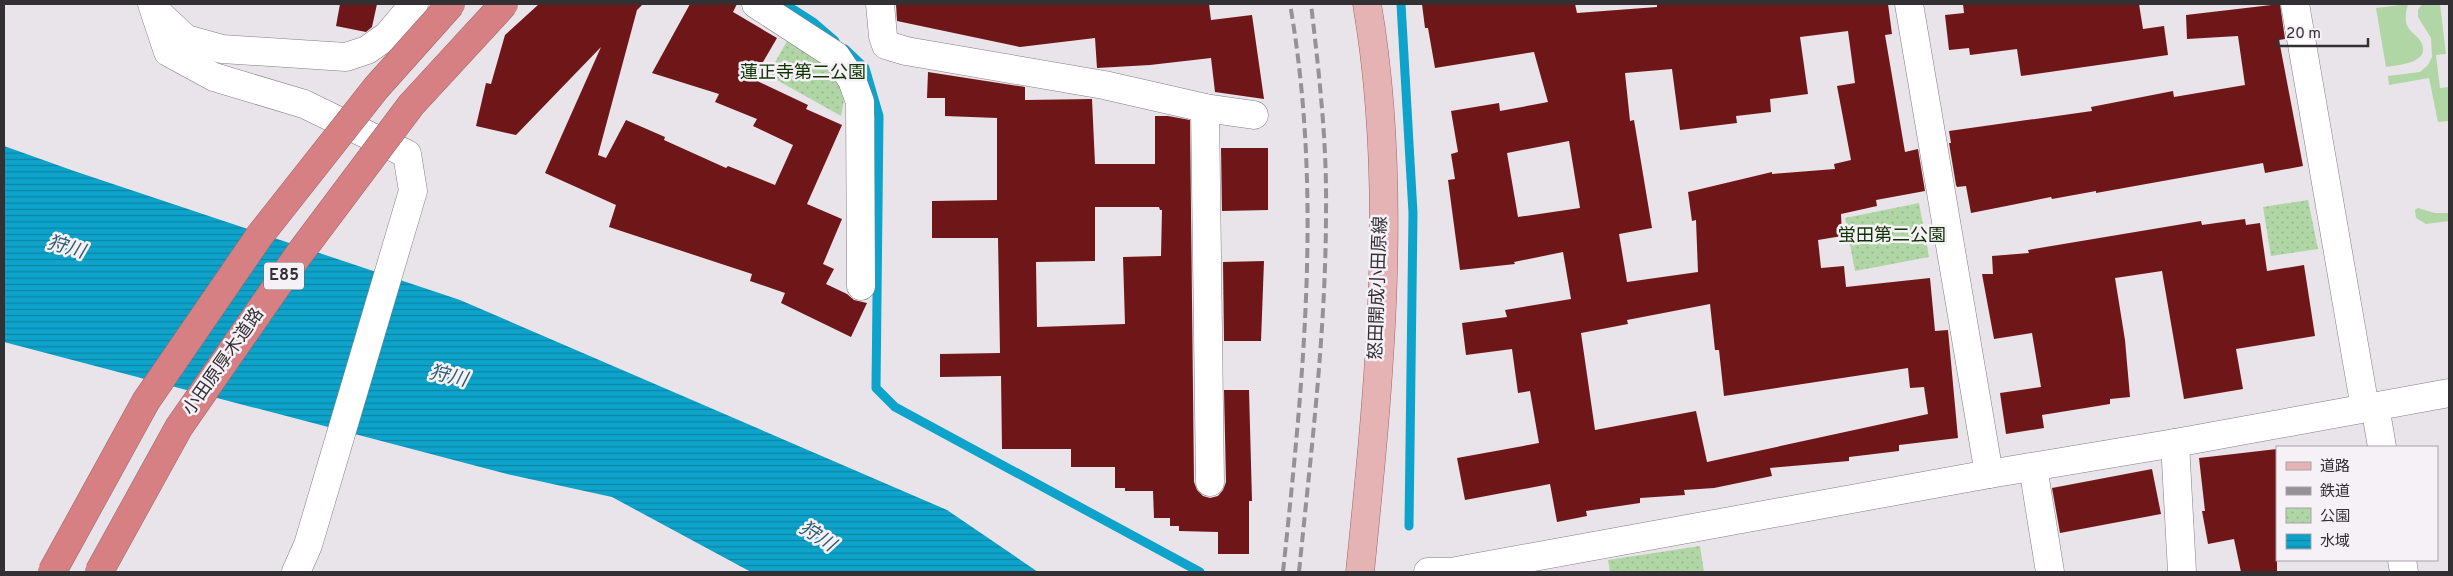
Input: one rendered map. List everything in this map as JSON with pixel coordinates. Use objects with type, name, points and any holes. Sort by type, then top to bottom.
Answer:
[{"type":"highway","name":"E85","points":[[52,572],[146,401],[260,235],[376,88],[451,4]]},
{"type":"highway","name":"小田原厚木道路","points":[[99,572],[180,427],[298,257],[412,105],[504,4]]},
{"type":"main road","name":"怒田開成小田原線","points":[[1360,572],[1382,284],[1381,154],[1377,80],[1367,4]]},
{"type":"street","points":[[153,6],[186,39],[222,49],[346,57],[367,50],[387,36],[414,4]]},
{"type":"street","points":[[756,4],[836,56],[852,80],[860,102],[861,286]]},
{"type":"street","points":[[880,4],[883,36],[886,45],[906,51],[1104,85],[1205,108],[1254,115]]},
{"type":"street","points":[[1909,4],[1989,474]]},
{"type":"street","points":[[2295,4],[2370,407],[2382,446]]},
{"type":"street","points":[[153,6],[168,52],[214,77],[304,104],[407,154],[413,191],[308,545],[296,572]]},
{"type":"street","points":[[1205,108],[1210,482]]},
{"type":"street","points":[[1428,572],[1451,572],[2449,393]]},
{"type":"street","points":[[2175,443],[2182,572]]},
{"type":"street","points":[[2032,467],[2050,572]]},
{"type":"green space","points":[[2408,4],[2406,21],[2409,29],[2421,42],[2422,54],[2412,62],[2386,67],[2376,8]]},
{"type":"green space","points":[[2422,4],[2440,4],[2446,54],[2436,55],[2440,88],[2449,87],[2449,121],[2438,122],[2429,78],[2389,85],[2388,76],[2420,72],[2428,65],[2432,57],[2431,38],[2418,17],[2418,10]]},
{"type":"green space","name":"蓮正寺第二公園","points":[[787,41],[823,62],[838,77],[844,96],[841,116],[768,75]]},
{"type":"green space","points":[[2308,200],[2318,249],[2271,256],[2263,207]]},
{"type":"green space","name":"蛍田第二公園","points":[[1919,203],[1929,257],[1855,271],[1845,218]]},
{"type":"green space","points":[[2418,208],[2435,213],[2449,213],[2449,221],[2426,224],[2416,218],[2415,210]]},
{"type":"green space","points":[[1700,546],[1704,572],[1610,572],[1608,560]]},
{"type":"water","name":"狩川","points":[[4,146],[460,300],[947,510],[1038,572],[751,572],[612,497],[507,474],[4,342]]},
{"type":"building","points":[[340,4],[377,4],[372,27],[366,32],[336,26]]},
{"type":"building","points":[[539,4],[643,4],[637,10],[598,155],[606,158],[626,120],[665,137],[664,140],[726,168],[728,166],[775,185],[793,145],[753,126],[757,119],[715,102],[719,94],[652,73],[690,4],[737,4],[733,12],[777,38],[753,79],[808,105],[806,109],[842,125],[807,204],[842,219],[823,264],[834,269],[826,284],[847,294],[854,300],[867,303],[851,337],[781,303],[785,293],[750,281],[752,274],[609,227],[616,205],[545,173],[601,47],[516,135],[476,126],[486,83],[491,84],[505,35]]},
{"type":"building","points":[[896,4],[1209,4],[1211,20],[1252,15],[1264,99],[1215,92],[1211,58],[1150,65],[1097,68],[1095,38],[1020,47],[897,21]]},
{"type":"building","points":[[1422,4],[1575,4],[1577,13],[1657,7],[1657,4],[1888,4],[1892,34],[1885,35],[1905,152],[1918,149],[1925,191],[1876,200],[1877,206],[1841,214],[1842,236],[1818,240],[1821,268],[1844,266],[1846,287],[1930,278],[1935,331],[1948,330],[1958,438],[1899,445],[1899,451],[1849,457],[1849,461],[1770,468],[1772,476],[1714,488],[1684,490],[1685,495],[1640,498],[1640,503],[1586,511],[1587,516],[1557,522],[1550,484],[1465,500],[1457,458],[1539,443],[1530,391],[1518,393],[1512,349],[1466,355],[1462,323],[1507,317],[1505,310],[1571,299],[1563,252],[1514,262],[1515,264],[1460,270],[1448,180],[1455,179],[1451,154],[1458,152],[1451,111],[1499,103],[1500,111],[1548,102],[1534,52],[1435,68],[1428,28],[1425,28]],"holes":[[[1848,31],[1855,83],[1837,86],[1851,160],[1834,164],[1835,169],[1772,174],[1772,172],[1688,192],[1692,221],[1696,220],[1698,272],[1627,282],[1619,234],[1652,228],[1634,120],[1630,121],[1625,73],[1672,69],[1680,130],[1737,123],[1736,116],[1771,112],[1770,99],[1808,94],[1800,37]],[[1569,141],[1580,208],[1518,217],[1507,153]],[[1710,304],[1715,350],[1719,350],[1724,396],[1908,368],[1910,388],[1924,387],[1928,414],[1707,462],[1696,411],[1595,430],[1581,333],[1628,324],[1627,320]]]},
{"type":"building","points":[[1963,4],[2139,4],[2143,29],[2164,26],[2168,55],[2021,76],[2017,49],[1970,55],[1969,48],[1949,50],[1945,15],[1964,13]]},
{"type":"building","points":[[2280,4],[2285,39],[2279,40],[2303,166],[2265,173],[2263,163],[2096,193],[2096,191],[2052,199],[2051,197],[1971,213],[1966,186],[1957,187],[1956,185],[1949,143],[1951,143],[1949,131],[2092,111],[2091,107],[2173,91],[2174,97],[2245,85],[2238,36],[2187,39],[2186,15]]},
{"type":"building","points":[[928,72],[1025,87],[1025,100],[1092,99],[1095,164],[1155,164],[1155,116],[1190,120],[1194,482],[1197,490],[1203,496],[1210,498],[1218,496],[1223,490],[1226,482],[1224,390],[1249,390],[1252,501],[1249,501],[1249,554],[1218,554],[1218,532],[1179,531],[1179,526],[1170,526],[1170,518],[1154,518],[1153,491],[1125,491],[1125,488],[1115,488],[1115,467],[1071,467],[1071,449],[1002,449],[1001,376],[940,377],[940,354],[1000,353],[998,238],[932,238],[932,201],[997,200],[997,118],[945,116],[945,98],[927,98]],"holes":[[[1095,207],[1159,207],[1162,210],[1161,256],[1123,257],[1125,324],[1037,327],[1036,262],[1095,261]]]},
{"type":"building","points":[[1221,148],[1268,148],[1268,210],[1222,211]]},
{"type":"building","points":[[2245,219],[2246,225],[2260,223],[2267,271],[2304,265],[2315,336],[2236,349],[2243,389],[2184,399],[2162,271],[2115,278],[2125,340],[2130,397],[2110,399],[2110,404],[2042,415],[2044,428],[2006,434],[2000,393],[2041,387],[2032,333],[1994,339],[1982,274],[1993,274],[1992,256],[2029,253],[2028,250],[2201,221],[2202,225]]},
{"type":"building","points":[[1264,261],[1261,341],[1224,341],[1223,262]]},
{"type":"building","points":[[2276,449],[2277,572],[2241,572],[2234,539],[2208,544],[2202,511],[2205,511],[2199,458]]},
{"type":"building","points":[[2152,469],[2161,514],[2060,533],[2052,488]]},
{"type":"waterway","points":[[785,4],[813,22],[835,41]]},
{"type":"waterway","points":[[1401,4],[1413,213],[1409,526]]},
{"type":"waterway","points":[[845,49],[865,68],[879,116],[876,388],[895,407],[1200,572]]},
{"type":"railway","points":[[1283,572],[1303,359],[1308,217],[1306,146],[1300,75],[1290,4]]},
{"type":"railway","points":[[1299,572],[1321,347],[1325,256],[1326,185],[1324,133],[1311,4]]}]
